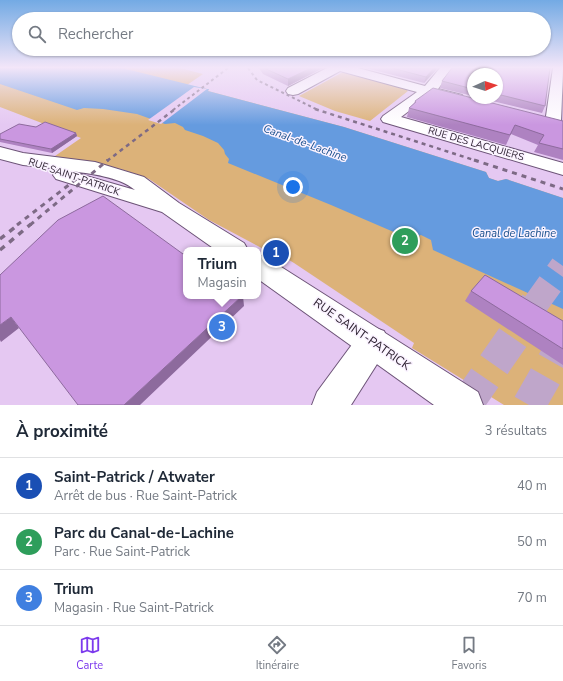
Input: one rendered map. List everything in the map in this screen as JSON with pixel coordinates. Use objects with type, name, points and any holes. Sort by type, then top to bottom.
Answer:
[{"type":"street","points":[[293,91],[301,87]]},
{"type":"street","points":[[414,87],[467,101]]},
{"type":"street","points":[[426,90],[431,87]]},
{"type":"street","points":[[553,123],[557,87]]},
{"type":"street","name":"RUE DES LACQUIERS","points":[[426,90],[389,119],[563,169]]},
{"type":"street","name":"RUE SAINT-PATRICK","points":[[0,153],[23,159],[54,172],[171,208],[230,247]]},
{"type":"street","name":"RUE SAINT-PATRICK","points":[[261,267],[465,405]]},
{"type":"street","points":[[330,405],[373,342]]},
{"type":"shaded area","points":[[0,87],[197,87],[209,89],[208,91],[344,127],[486,172],[489,178],[498,181],[506,179],[563,198],[563,405],[504,405],[412,348],[414,343],[276,252],[273,254],[209,220],[149,179],[121,169],[55,156],[81,138],[0,107]]},
{"type":"shaded area","points":[[316,87],[402,87],[408,89],[408,91],[370,121],[335,111],[299,96]]},
{"type":"water","name":"Canal de Lachine","points":[[9,87],[199,87],[209,89],[208,91],[344,127],[486,172],[489,178],[498,181],[506,179],[563,198],[563,309],[433,250],[431,240],[421,235],[410,239],[228,163],[229,159],[218,143],[185,130],[183,127],[175,123],[165,124],[137,114],[103,109],[84,108],[77,110]]},
{"type":"pier","points":[[194,87],[207,89],[161,124],[148,120]]},
{"type":"building","points":[[503,87],[548,87],[545,106],[503,96]]},
{"type":"building","points":[[433,88],[467,97],[467,104],[496,104],[563,121],[563,149],[539,143],[544,135],[515,125],[510,135],[409,108],[416,102],[415,101]]},
{"type":"building","points":[[45,122],[76,133],[51,149],[0,139],[0,134],[19,124],[36,127]]},
{"type":"building","points":[[103,196],[183,254],[183,299],[239,299],[124,405],[78,405],[11,317],[0,325],[0,275],[58,220]]},
{"type":"building","points":[[485,275],[563,321],[563,349],[471,291]]},
{"type":"tunnel","points":[[535,305],[563,266]]},
{"type":"tunnel","points":[[466,405],[536,304]]},
{"type":"tunnel","points":[[529,405],[563,345]]},
{"type":"railway","points":[[173,110],[203,87]]},
{"type":"railway","points":[[271,87],[318,110]]},
{"type":"railway","points":[[107,161],[175,109]]},
{"type":"railway","points":[[318,110],[477,161]]},
{"type":"railway","points":[[30,225],[108,160]]},
{"type":"railway","points":[[474,160],[563,189]]},
{"type":"railway","points":[[17,225],[79,177]]},
{"type":"railway","points":[[0,239],[19,224]]},
{"type":"railway","points":[[0,250],[31,224]]},
{"type":"place","name":"Parc du Canal-de-Lachine","points":[[405,241]]},
{"type":"place","name":"Saint-Patrick / Atwater","points":[[276,253]]},
{"type":"place","name":"Trium","points":[[222,327]]},
{"type":"water label","name":"Canal-de-Lachine","points":[[305,143]]}]
